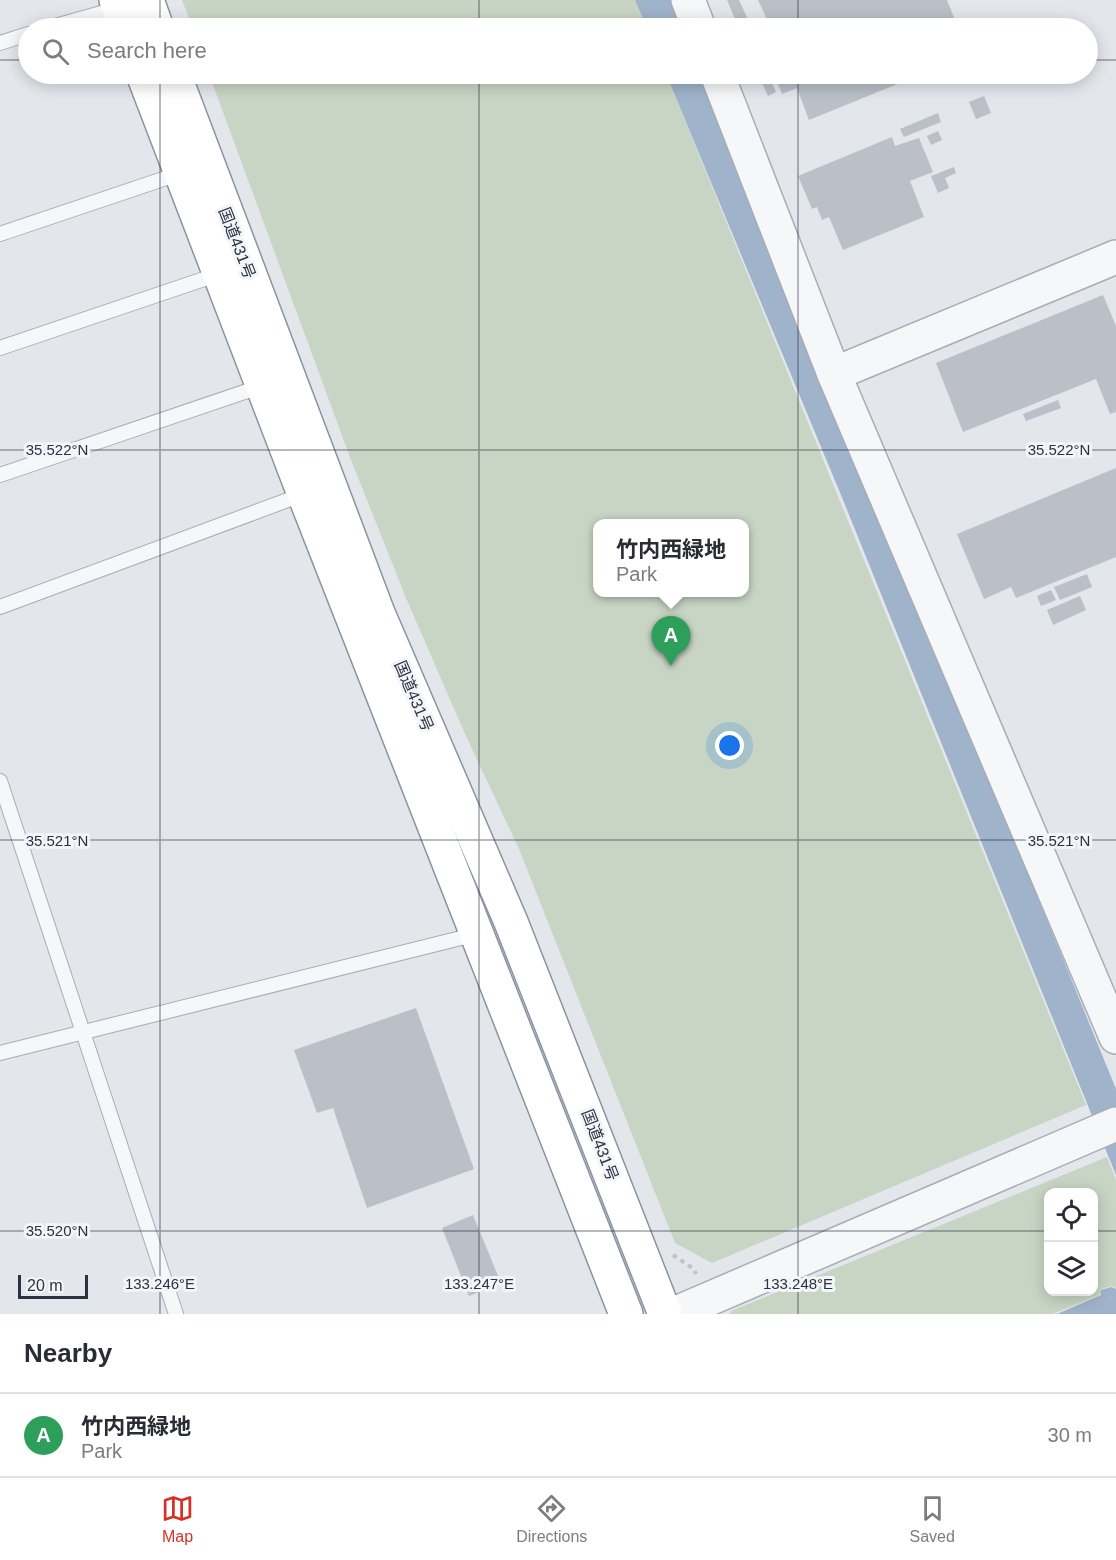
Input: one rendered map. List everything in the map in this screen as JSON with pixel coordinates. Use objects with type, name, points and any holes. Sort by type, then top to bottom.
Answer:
[{"type":"highway","points":[[127,9],[141,18]]},
{"type":"highway","name":"国道431号","points":[[147,84],[304,494],[626,1314]]},
{"type":"highway","name":"国道431号","points":[[178,84],[378,613],[546,1008],[665,1314]]},
{"type":"street","points":[[688,0],[695,18]]},
{"type":"street","points":[[721,84],[834,374],[1116,1037]]},
{"type":"street","points":[[834,374],[1116,257]]},
{"type":"street","points":[[674,1314],[1107,1128]]},
{"type":"lane","points":[[90,18],[127,9]]},
{"type":"lane","points":[[0,43],[18,37]]},
{"type":"lane","points":[[0,234],[181,173]]},
{"type":"lane","points":[[0,348],[219,274]]},
{"type":"lane","points":[[0,475],[262,386]]},
{"type":"lane","points":[[0,607],[304,494]]},
{"type":"lane","points":[[0,781],[176,1314]]},
{"type":"lane","points":[[0,1053],[477,934]]},
{"type":"green space","points":[[182,0],[635,0],[643,18],[189,18]]},
{"type":"green space","points":[[213,84],[670,84],[1086,1105],[712,1263],[675,1243],[519,849],[465,734],[406,598],[351,460]]},
{"type":"green space","points":[[1107,1157],[1116,1180],[1116,1288],[1111,1286],[1101,1289],[1101,1294],[1098,1295],[1098,1188],[1044,1188],[1044,1296],[1096,1296],[1053,1314],[730,1314],[731,1311]]},
{"type":"water","points":[[635,0],[670,0],[678,18],[643,18]]},
{"type":"water","points":[[670,84],[705,84],[759,214],[1116,1089],[1116,1175],[841,495]]},
{"type":"water","points":[[1111,1287],[1116,1289],[1116,1314],[1057,1314],[1101,1295],[1101,1290]]},
{"type":"building","points":[[727,0],[739,0],[747,18],[735,18]]},
{"type":"building","points":[[758,0],[947,0],[954,18],[766,18]]},
{"type":"building","points":[[763,84],[772,84],[776,92],[768,96]]},
{"type":"building","points":[[778,84],[897,84],[809,120],[797,88],[782,94]]},
{"type":"building","points":[[984,96],[991,113],[976,119],[969,102]]},
{"type":"building","points":[[938,113],[941,122],[904,137],[900,129]]},
{"type":"building","points":[[938,131],[942,140],[931,145],[927,136]]},
{"type":"building","points":[[892,137],[895,146],[919,138],[933,172],[910,181],[924,217],[843,250],[829,217],[822,220],[817,207],[812,209],[798,176]]},
{"type":"building","points":[[954,167],[956,173],[945,178],[949,188],[938,193],[931,176]]},
{"type":"building","points":[[1103,295],[1116,326],[1116,412],[1110,414],[1096,379],[963,432],[936,363]]},
{"type":"building","points":[[1058,400],[1061,408],[1026,421],[1023,414]]},
{"type":"building","points":[[1116,468],[1116,557],[1016,598],[1011,587],[984,599],[957,534]]},
{"type":"building","points":[[1087,574],[1092,587],[1060,600],[1054,587]]},
{"type":"building","points":[[1051,590],[1056,600],[1041,606],[1037,596]]},
{"type":"building","points":[[1080,596],[1086,610],[1053,625],[1047,610]]},
{"type":"building","points":[[416,1008],[474,1169],[367,1208],[333,1108],[317,1113],[294,1050]]},
{"type":"building","points":[[473,1215],[501,1283],[469,1296],[442,1228]]},
{"type":"place","name":"竹内西緑地","points":[[671,666]]}]
